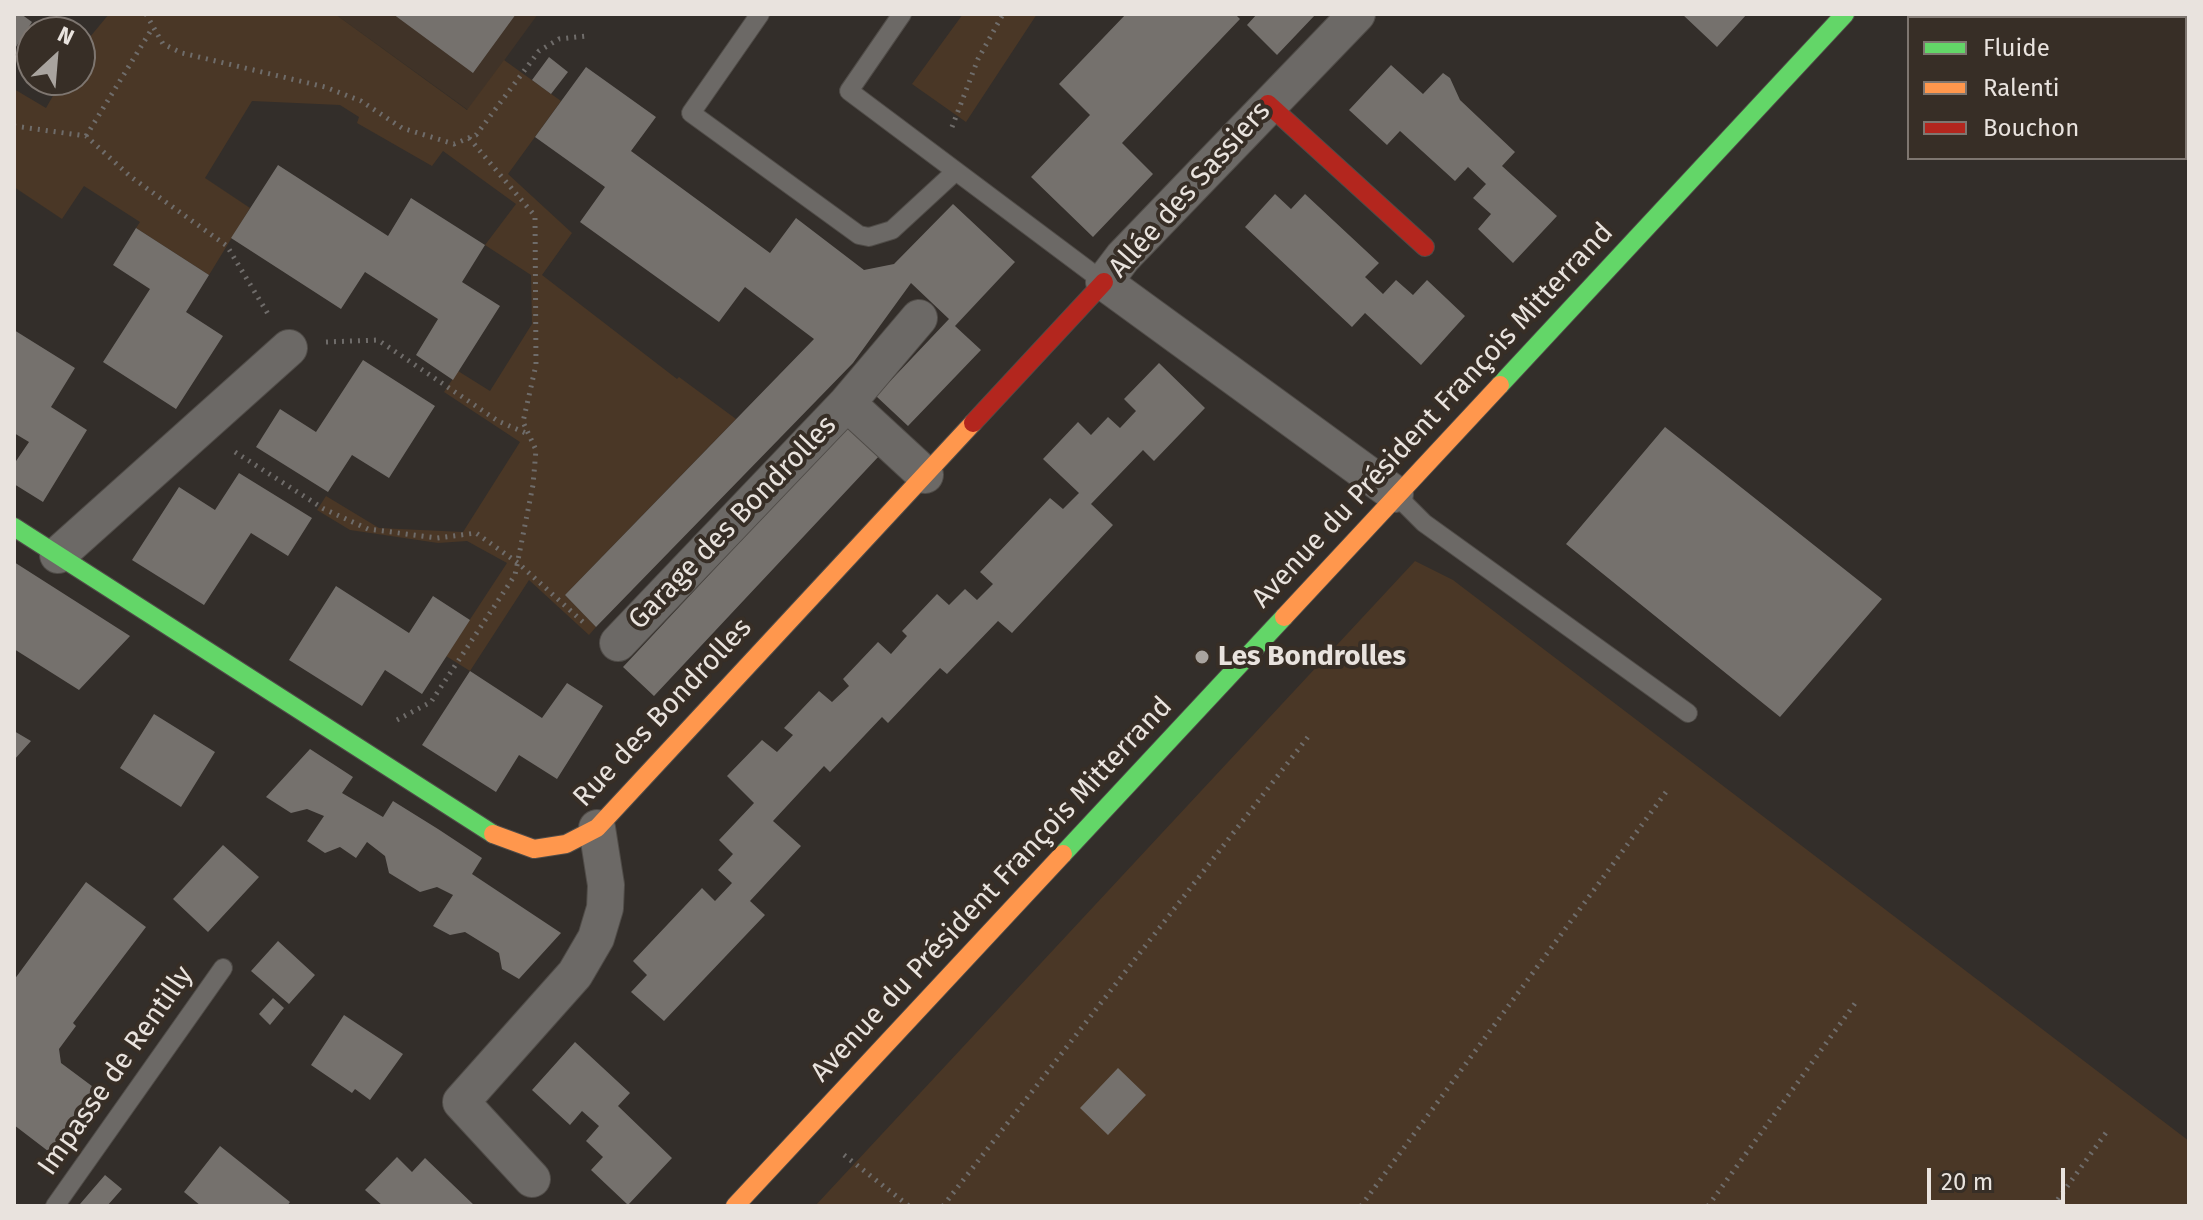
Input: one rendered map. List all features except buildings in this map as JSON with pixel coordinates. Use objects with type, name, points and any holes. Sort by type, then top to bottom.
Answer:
[{"type":"street","name":"Allée des Sassiers","points":[[1357,14],[1123,257],[1104,282],[1395,494]]},
{"type":"street","name":"Avenue du Président François Mitterrand","points":[[735,1206],[1243,664],[1395,494],[1845,14]]},
{"type":"street","points":[[1268,104],[1425,247]]},
{"type":"street","name":"Rue des Bondrolles","points":[[14,527],[517,846],[534,849],[566,844],[597,828],[1104,282]]},
{"type":"street","name":"Garage des Bondrolles","points":[[605,637],[847,403],[919,318]]},
{"type":"street","points":[[58,555],[289,348]]},
{"type":"street","name":"Garage des Bondrolles","points":[[847,403],[925,475]]},
{"type":"street","points":[[532,1179],[461,1102],[575,974],[596,938],[605,908],[606,885],[597,828]]},
{"type":"lane","points":[[760,14],[691,113],[859,235],[869,237],[892,230],[956,171]]},
{"type":"lane","points":[[902,14],[849,91],[1104,282]]},
{"type":"lane","points":[[1395,494],[1424,523],[1688,713]]},
{"type":"lane","name":"Impasse de Rentilly","points":[[55,1206],[223,968]]},
{"type":"path","points":[[146,14],[163,44],[182,53],[325,87],[361,101],[402,128],[454,144],[476,135],[539,51],[559,39],[586,36]]},
{"type":"path","points":[[956,171],[951,132],[978,59],[1003,14]]},
{"type":"path","points":[[86,136],[153,27]]},
{"type":"path","points":[[14,126],[86,136],[131,177],[227,246],[289,348],[346,339],[378,340],[498,421],[528,434]]},
{"type":"path","points":[[371,756],[393,722],[431,702],[515,575],[533,485],[536,450],[523,422],[536,365],[535,216],[469,138]]},
{"type":"path","points":[[200,428],[347,521],[368,529],[437,538],[476,533],[518,563],[605,637]]},
{"type":"path","points":[[943,1206],[1311,733]]},
{"type":"path","points":[[1361,1206],[1669,788]]},
{"type":"path","points":[[1708,1206],[1856,1002]]},
{"type":"path","points":[[810,1125],[909,1206]]},
{"type":"path","points":[[2053,1206],[2108,1130]]},
{"type":"shaded area","points":[[109,14],[335,14],[467,110],[504,60],[561,101],[508,174],[572,233],[542,275],[677,379],[679,377],[736,419],[565,595],[596,627],[589,635],[529,580],[470,671],[446,656],[507,563],[467,541],[438,543],[350,530],[317,510],[326,496],[379,528],[463,532],[520,442],[444,392],[458,371],[490,391],[532,324],[531,275],[485,245],[516,204],[443,151],[432,166],[357,123],[359,117],[340,105],[252,101],[205,178],[250,208],[209,275],[136,228],[140,222],[84,186],[62,219],[14,187],[14,89],[16,96],[26,96],[46,108],[53,96],[96,96],[96,30]]},
{"type":"shaded area","points":[[335,14],[538,14],[468,110]]},
{"type":"shaded area","points":[[963,14],[1037,14],[966,122],[912,84]]},
{"type":"shaded area","points":[[1415,561],[1453,580],[2189,1141],[2189,1206],[815,1206]]},
{"type":"traffic: fast","points":[[1500,385],[1845,14]]},
{"type":"traffic: fast","points":[[14,527],[493,834]]},
{"type":"traffic: fast","points":[[1063,854],[1284,617]]},
{"type":"traffic: slow","points":[[1284,617],[1500,385]]},
{"type":"traffic: slow","points":[[493,834],[534,849],[566,844],[597,828],[973,423]]},
{"type":"traffic: slow","points":[[735,1206],[1063,854]]},
{"type":"traffic: jam","points":[[1268,104],[1425,247]]},
{"type":"traffic: jam","points":[[973,423],[1104,282]]},
{"type":"place","name":"Les Bondrolles","points":[[1202,657]]}]
